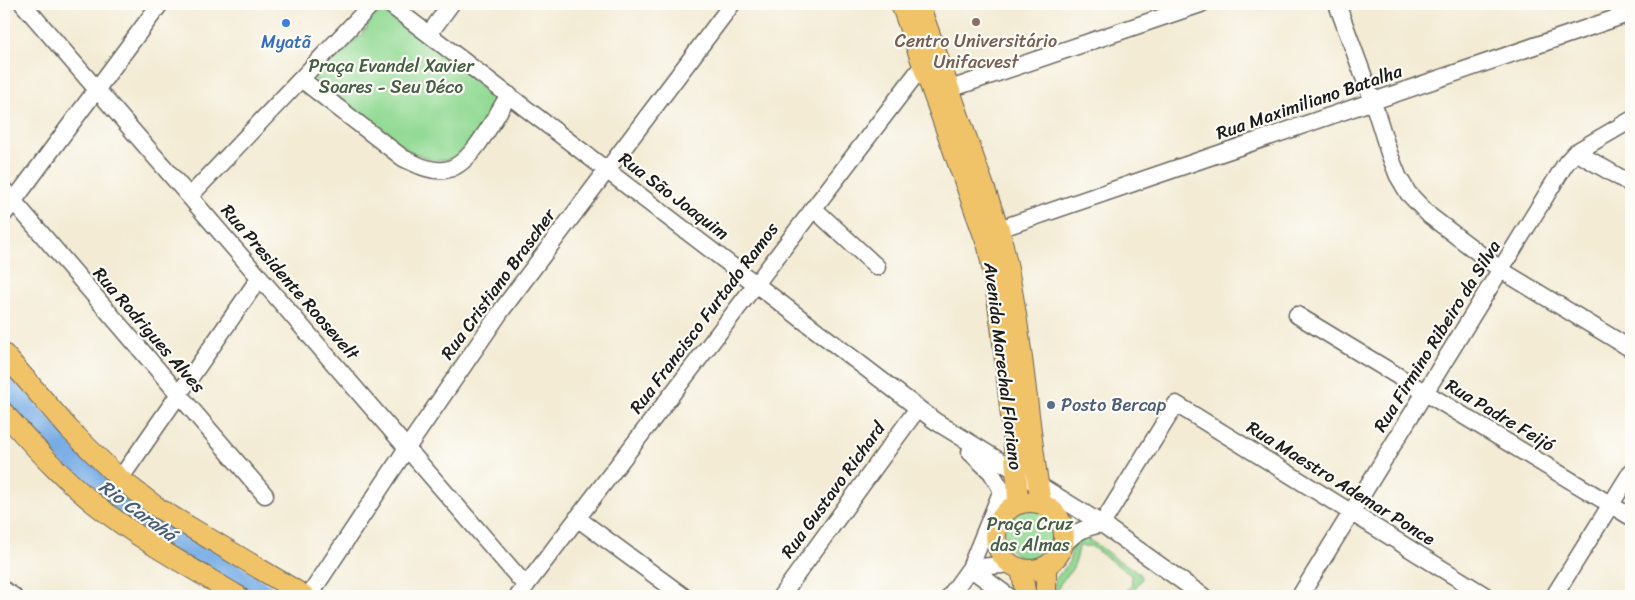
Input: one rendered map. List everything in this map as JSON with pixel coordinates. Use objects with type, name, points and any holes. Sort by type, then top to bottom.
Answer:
[{"type":"main road","name":"Avenida Marechal Floriano","points":[[901,4],[988,248],[995,280],[1018,473],[1009,504]]},
{"type":"main road","name":"Avenida Marechal Floriano","points":[[919,4],[999,229],[1012,284],[1042,498]]},
{"type":"main road","points":[[4,354],[69,429],[120,479],[158,508],[305,596]]},
{"type":"main road","points":[[4,413],[70,482],[96,505],[157,548],[238,596]]},
{"type":"main road","points":[[1016,567],[1034,570],[1046,566],[1057,557],[1064,545],[1065,533],[1062,522],[1042,498],[1009,504],[999,522],[996,534],[997,546],[1003,556],[1016,567],[1026,596]]},
{"type":"main road","points":[[1046,566],[1046,596]]},
{"type":"street","name":"Rua Presidente Roosevelt","points":[[23,4],[407,448],[522,591]]},
{"type":"street","points":[[7,202],[97,88],[160,4]]},
{"type":"street","points":[[190,196],[372,4]]},
{"type":"street","name":"Rua São Joaquim","points":[[389,4],[918,408],[1018,473],[1042,498]]},
{"type":"street","points":[[429,34],[451,4]]},
{"type":"street","name":"Rua Cristiano Brascher","points":[[309,596],[501,311],[732,4]]},
{"type":"street","points":[[950,89],[1201,4]]},
{"type":"street","points":[[1337,4],[1373,102],[1389,153],[1398,176],[1408,193],[1430,216],[1500,270],[1631,349]]},
{"type":"street","name":"Rua Maximiliano Batalha","points":[[999,229],[1631,13]]},
{"type":"street","name":"Rua Francisco Furtado Ramos","points":[[522,591],[924,65]]},
{"type":"street","points":[[301,79],[404,158],[417,165],[431,169],[445,170],[455,167],[466,160],[508,95]]},
{"type":"street","name":"Rua Firmino Ribeiro da Silva","points":[[1300,596],[1566,162],[1576,152],[1631,120]]},
{"type":"street","points":[[1576,152],[1631,184]]},
{"type":"street","name":"Rua Rodrigues Alves","points":[[7,202],[265,496]]},
{"type":"street","points":[[814,208],[876,267]]},
{"type":"street","points":[[120,479],[260,277]]},
{"type":"street","name":"Rua Padre Feijó","points":[[1298,315],[1631,517]]},
{"type":"street","name":"Rua Maestro Ademar Ponce","points":[[1102,524],[1176,404],[1486,596]]},
{"type":"street","name":"Rua Gustavo Richard","points":[[781,596],[918,408]]},
{"type":"street","name":"Rua São Joaquim","points":[[935,420],[991,472],[1009,504]]},
{"type":"street","points":[[1554,596],[1631,472]]},
{"type":"street","points":[[1042,498],[1056,502],[1065,502],[1102,524],[1203,596]]},
{"type":"street","points":[[950,596],[970,568],[986,530],[1009,504]]},
{"type":"street","points":[[986,530],[1009,504]]},
{"type":"street","points":[[577,518],[683,596]]},
{"type":"street","points":[[1064,545],[1074,534],[1084,528],[1102,524]]},
{"type":"street","points":[[970,568],[1016,567]]},
{"type":"street","points":[[970,568],[1008,596]]},
{"type":"street","points":[[4,590],[13,596]]},
{"type":"green space","name":"Praça Evandel Xavier Soares - Seu Déco","points":[[379,6],[499,98],[470,148],[452,160],[431,160],[411,152],[314,79],[314,74],[325,61],[338,60],[338,55],[342,55],[342,50],[347,50],[348,45],[352,45],[353,40],[357,40],[358,35],[362,36],[363,30],[367,29],[365,19]]},
{"type":"green space","points":[[4,371],[66,438],[177,529],[283,596],[249,596],[184,559],[115,512],[4,405]]},
{"type":"green space","name":"Praça Cruz das Almas","points":[[1030,509],[1044,513],[1051,520],[1055,534],[1051,548],[1044,555],[1030,559],[1016,555],[1009,548],[1005,534],[1009,520],[1016,513]]},
{"type":"green space","points":[[1081,537],[1134,569],[1140,575],[1142,578],[1130,596],[1123,596],[1132,584],[1131,575],[1091,546],[1079,546],[1077,558],[1073,566],[1060,584],[1057,596],[1053,596],[1055,580],[1069,562],[1073,543]]},
{"type":"waterway","name":"Rio Carahá","points":[[4,386],[44,430],[116,498],[265,596]]},
{"type":"waterway","points":[[15,411],[21,404]]},
{"type":"place","name":"Centro Universitário Unifacvest","points":[[976,22]]},
{"type":"place","name":"Myatã","points":[[286,23]]},
{"type":"place","name":"Posto Bercap","points":[[1051,405]]}]
